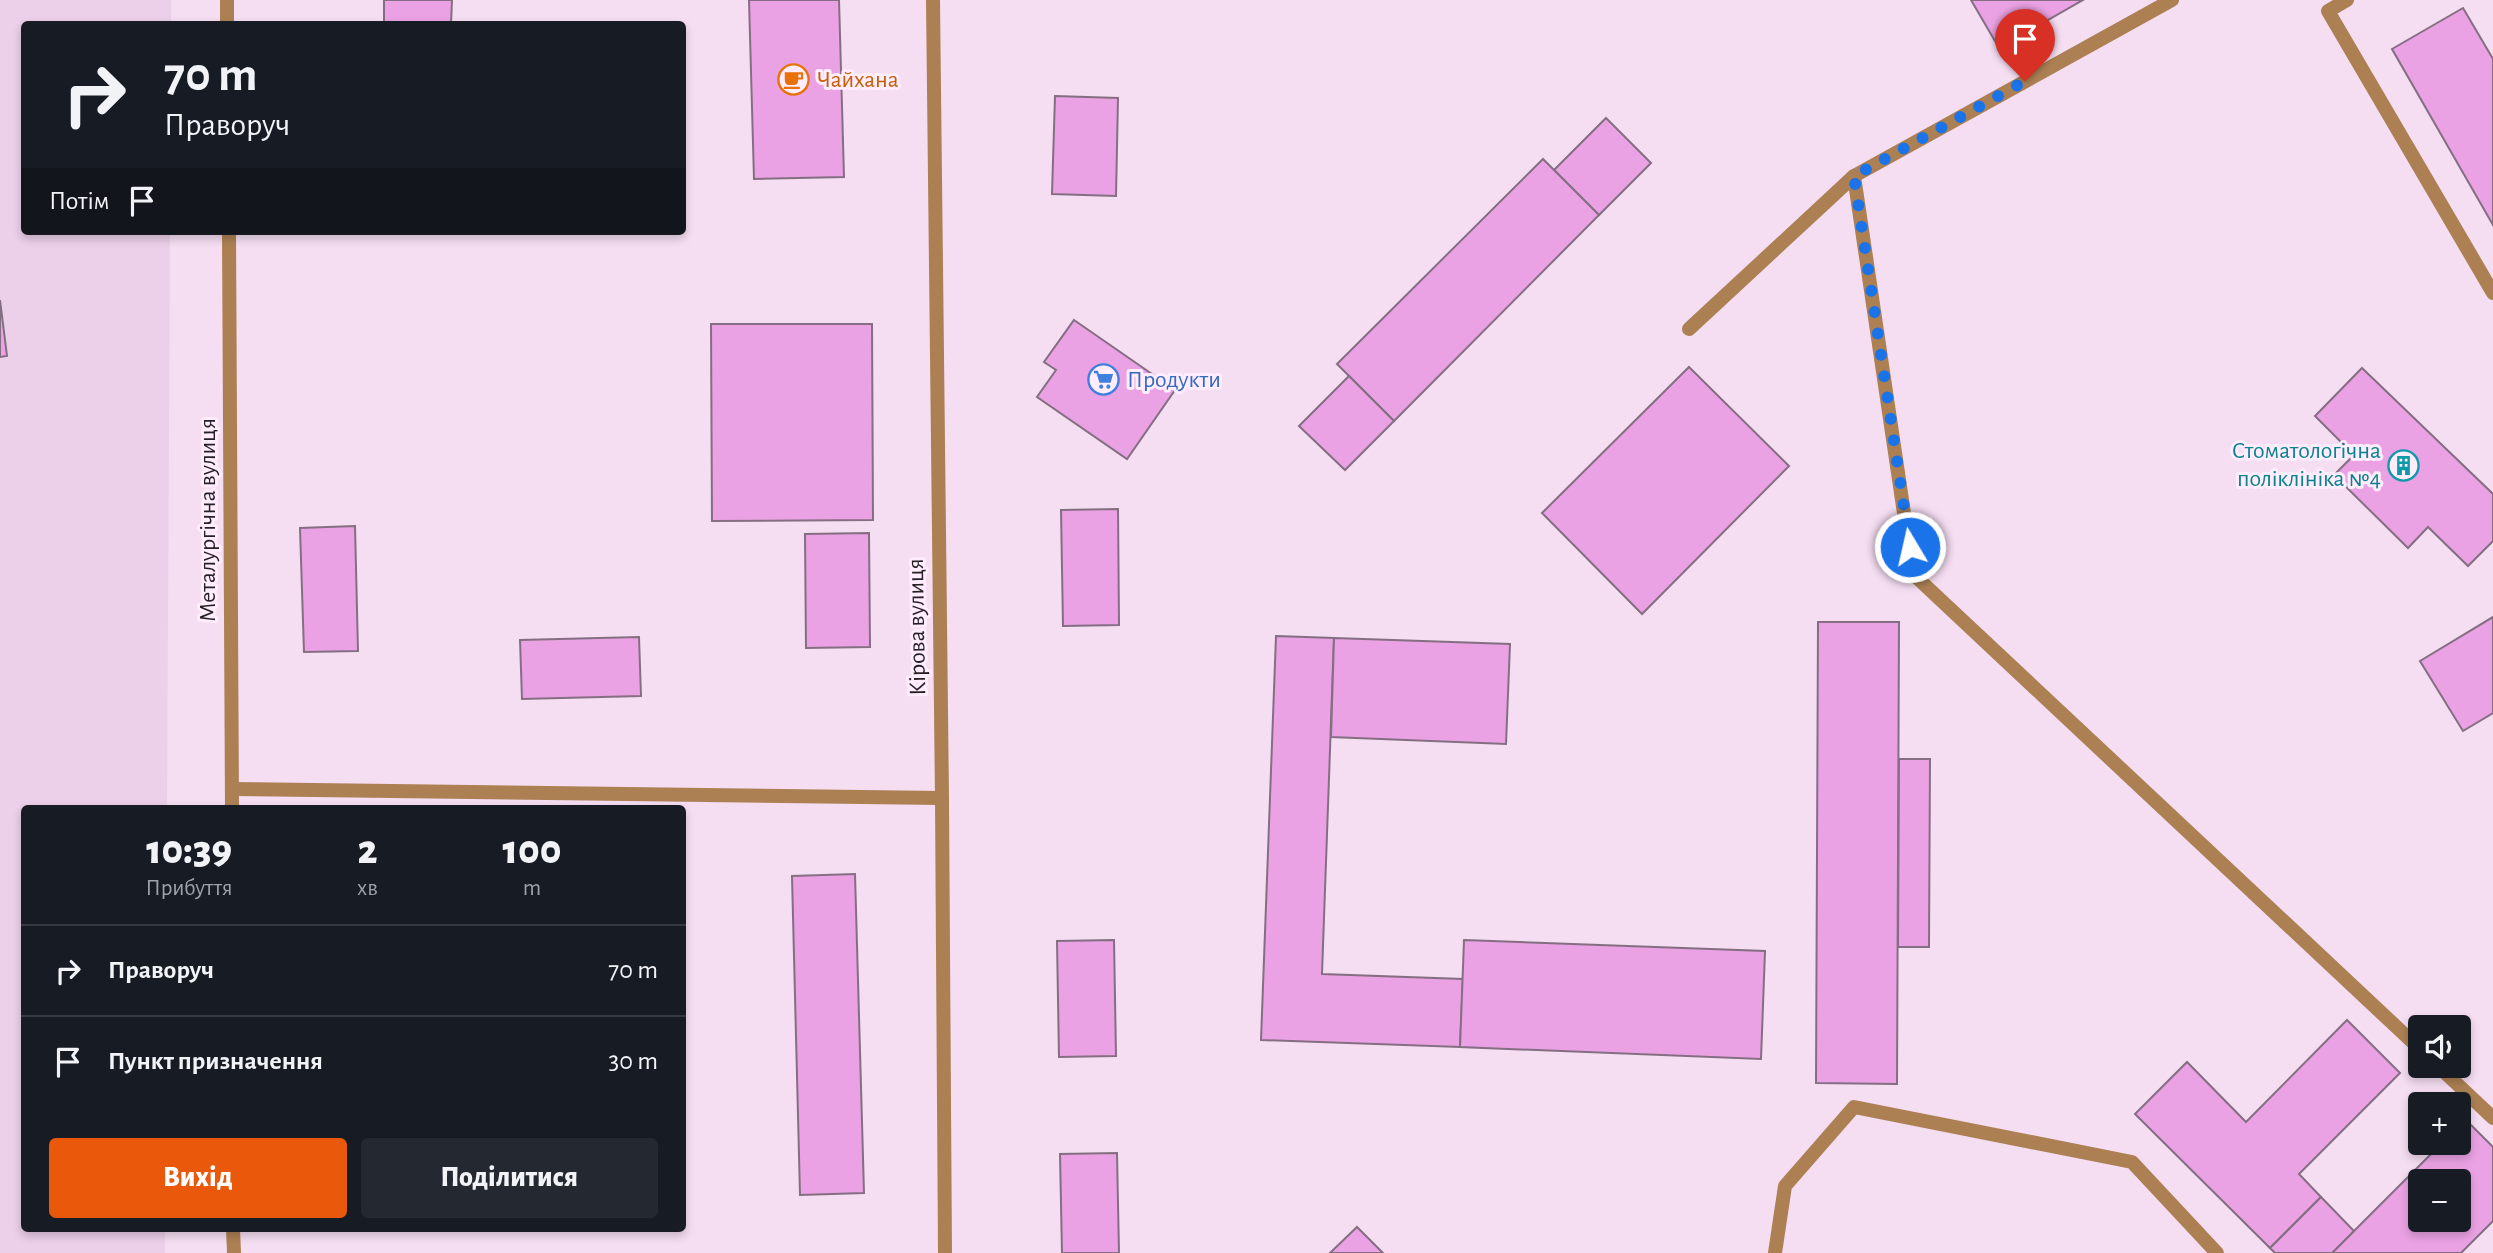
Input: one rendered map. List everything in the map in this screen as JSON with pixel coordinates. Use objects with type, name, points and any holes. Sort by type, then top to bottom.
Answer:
[{"type":"street","points":[[227,0],[227,21]]},
{"type":"street","name":"Кірова вулиця","points":[[933,0],[945,1253]]},
{"type":"street","points":[[1689,329],[1854,176],[2172,0]]},
{"type":"street","points":[[2347,0],[2325,6],[2493,293]]},
{"type":"street","points":[[1854,176],[1913,574],[2408,1038]]},
{"type":"street","name":"Металургічна вулиця","points":[[229,235],[232,805]]},
{"type":"street","points":[[232,789],[942,798]]},
{"type":"street","points":[[2451,1078],[2493,1118]]},
{"type":"street","points":[[1775,1253],[1784,1186],[1854,1107],[2132,1162],[2217,1253]]},
{"type":"street","points":[[233,1232],[234,1253]]},
{"type":"shaded area","points":[[0,0],[171,0],[171,21],[21,21],[21,235],[170,235],[167,805],[21,805],[21,1232],[165,1232],[165,1253],[0,1253]]},
{"type":"building","points":[[384,0],[452,0],[451,21],[384,21]]},
{"type":"building","points":[[749,0],[839,0],[844,177],[754,179]]},
{"type":"building","points":[[1971,0],[2083,0],[1999,48]]},
{"type":"building","points":[[2463,8],[2493,59],[2493,225],[2392,49]]},
{"type":"building","points":[[1055,96],[1118,98],[1116,196],[1052,194]]},
{"type":"building","points":[[1606,118],[1651,163],[1599,215],[1554,170]]},
{"type":"building","points":[[1543,159],[1599,215],[1394,421],[1337,364]]},
{"type":"building","points":[[0,300],[7,356],[0,357]]},
{"type":"building","name":"Продукти","points":[[1074,320],[1175,390],[1127,459],[1037,397],[1056,370],[1044,362]]},
{"type":"building","points":[[711,324],[872,324],[873,520],[712,521]]},
{"type":"building","points":[[1689,367],[1789,466],[1642,614],[1542,513]]},
{"type":"building","name":"Стоматологічна поліклініка №4","points":[[2362,368],[2493,494],[2493,541],[2468,566],[2428,527],[2408,548],[2334,475],[2354,455],[2315,416]]},
{"type":"building","points":[[1349,376],[1394,421],[1345,470],[1299,426]]},
{"type":"building","points":[[1118,509],[1119,625],[1063,626],[1061,510]]},
{"type":"building","points":[[355,526],[358,651],[304,652],[300,528]]},
{"type":"building","points":[[869,533],[870,647],[806,648],[805,534]]},
{"type":"building","points":[[2493,617],[2493,713],[2463,731],[2420,661]]},
{"type":"building","points":[[1818,622],[1899,622],[1897,1084],[1816,1083]]},
{"type":"building","points":[[1276,636],[1334,638],[1322,974],[1463,979],[1460,1047],[1261,1040]]},
{"type":"building","points":[[639,637],[641,696],[522,699],[520,640]]},
{"type":"building","points":[[1334,638],[1510,644],[1506,744],[1331,737]]},
{"type":"building","points":[[1899,759],[1930,759],[1929,947],[1898,947]]},
{"type":"building","points":[[855,874],[864,1193],[800,1195],[792,876]]},
{"type":"building","points":[[1114,940],[1116,1056],[1059,1057],[1057,941]]},
{"type":"building","points":[[1464,940],[1765,951],[1761,1059],[1460,1047]]},
{"type":"building","points":[[2347,1020],[2400,1073],[2299,1174],[2321,1197],[2270,1248],[2135,1114],[2187,1062],[2246,1122]]},
{"type":"building","points":[[2471,1125],[2493,1147],[2493,1221],[2461,1253],[2332,1253],[2408,1177],[2408,1232],[2471,1232],[2471,1169],[2416,1169],[2430,1155],[2471,1155]]},
{"type":"building","points":[[1117,1153],[1119,1253],[1062,1253],[1060,1154]]},
{"type":"building","points":[[2321,1197],[2354,1231],[2332,1253],[2275,1253],[2270,1248]]},
{"type":"building","points":[[1357,1227],[1383,1253],[1330,1253]]},
{"type":"place","name":"Чайхана","points":[[794,80]]},
{"type":"place","name":"Продукти","points":[[1104,380]]},
{"type":"place","name":"Стоматологічна поліклініка №4","points":[[2404,465]]},
{"type":"route","points":[[1910,547],[1854,176],[2025,81]]}]
